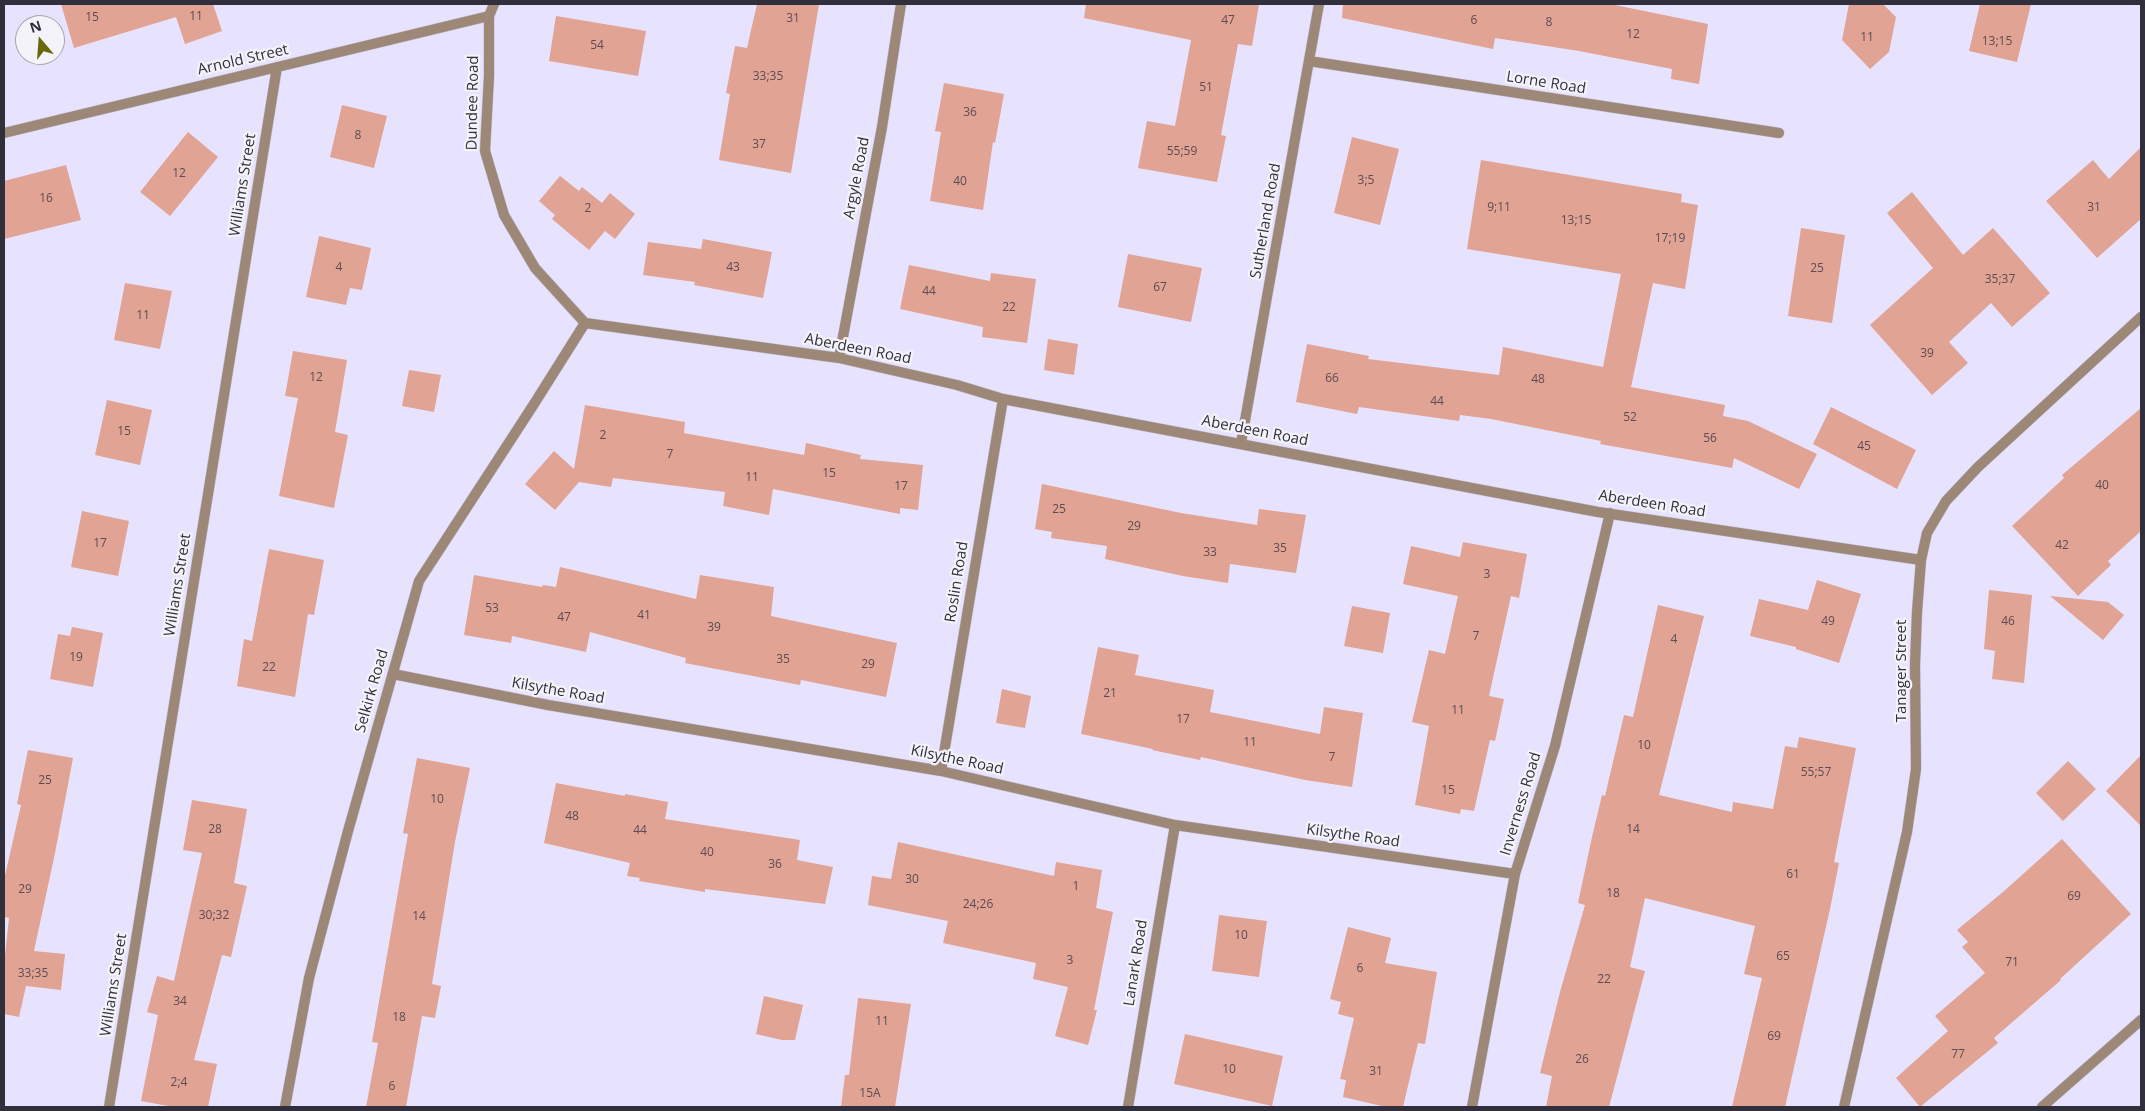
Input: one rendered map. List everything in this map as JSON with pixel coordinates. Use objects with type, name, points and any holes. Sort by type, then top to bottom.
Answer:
[{"type":"street","name":"Dundee Road","points":[[494,4],[489,16],[489,76],[485,152],[504,215],[535,268],[584,323]]},
{"type":"street","name":"Argyle Road","points":[[839,358],[882,127],[902,4]]},
{"type":"street","name":"Sutherland Road","points":[[1241,443],[1319,4]]},
{"type":"street","name":"Arnold Street","points":[[4,133],[489,16]]},
{"type":"street","name":"Lorne Road","points":[[1308,61],[1779,134]]},
{"type":"street","name":"Williams Street","points":[[109,1107],[277,67]]},
{"type":"street","name":"Tanager Street","points":[[1844,1107],[1907,832],[1912,801],[1917,735],[1915,665],[1921,560],[1927,534],[1946,501],[1978,468],[2141,317]]},
{"type":"street","name":"Aberdeen Road","points":[[584,323],[839,358],[957,385],[1004,399],[1610,513],[1921,560]]},
{"type":"street","name":"Selkirk Road","points":[[285,1107],[309,978],[348,831],[419,581],[529,412],[584,323]]},
{"type":"street","name":"Roslin Road","points":[[940,770],[1004,399]]},
{"type":"street","name":"Inverness Road","points":[[1472,1107],[1515,874],[1555,746],[1610,513]]},
{"type":"street","name":"Kilsythe Road","points":[[393,674],[548,705],[940,770],[1174,825],[1515,874]]},
{"type":"street","name":"Lanark Road","points":[[1128,1107],[1174,825]]},
{"type":"street","points":[[2042,1107],[2141,1020]]},
{"type":"building","points":[[61,4],[213,4],[222,31],[185,44],[176,17],[74,48]]},
{"type":"building","points":[[757,4],[819,4],[791,173],[719,160],[730,94],[726,93],[735,46],[747,48]]},
{"type":"building","points":[[1086,4],[1259,4],[1252,46],[1238,44],[1221,135],[1226,136],[1217,182],[1138,168],[1147,121],[1175,126],[1191,40],[1084,18]]},
{"type":"building","points":[[1343,4],[1610,4],[1708,24],[1699,84],[1671,79],[1672,69],[1579,51],[1495,38],[1493,49],[1342,18]]},
{"type":"building","points":[[1849,4],[1883,4],[1896,17],[1889,52],[1870,69],[1842,40]]},
{"type":"building","points":[[1980,4],[2031,4],[2017,62],[1969,51]]},
{"type":"building","points":[[556,16],[646,31],[638,76],[549,61]]},
{"type":"building","points":[[944,83],[1004,94],[995,143],[993,142],[983,210],[930,201],[941,132],[935,131]]},
{"type":"building","points":[[342,105],[387,116],[374,168],[330,157]]},
{"type":"building","points":[[188,132],[218,157],[170,216],[140,192]]},
{"type":"building","points":[[1352,137],[1399,149],[1380,225],[1334,213]]},
{"type":"building","points":[[2141,147],[2141,219],[2097,258],[2046,201],[2093,160],[2109,179]]},
{"type":"building","points":[[1481,160],[1682,194],[1681,202],[1698,205],[1685,289],[1653,283],[1631,387],[1725,405],[1723,416],[1748,421],[1817,454],[1799,489],[1734,458],[1732,468],[1600,444],[1601,441],[1491,419],[1460,415],[1459,421],[1359,407],[1357,414],[1296,402],[1307,344],[1369,356],[1368,359],[1499,375],[1503,347],[1603,367],[1621,274],[1467,249]]},
{"type":"building","points":[[66,165],[81,220],[4,239],[4,181]]},
{"type":"building","points":[[560,176],[579,191],[582,187],[602,203],[610,193],[635,214],[615,239],[605,231],[589,250],[552,219],[555,215],[539,201]]},
{"type":"building","points":[[1912,192],[1963,255],[1993,228],[2050,293],[2012,327],[1991,303],[1949,342],[1968,363],[1932,395],[1870,325],[1933,268],[1887,213]]},
{"type":"building","points":[[1801,228],[1845,235],[1832,323],[1788,316]]},
{"type":"building","points":[[319,236],[371,248],[362,290],[350,288],[346,305],[306,297]]},
{"type":"building","points":[[703,239],[772,252],[763,298],[694,285],[695,282],[643,275],[648,242],[701,249]]},
{"type":"building","points":[[1128,254],[1202,268],[1191,322],[1118,307]]},
{"type":"building","points":[[909,265],[990,281],[991,273],[1036,279],[1027,343],[982,337],[983,327],[900,309]]},
{"type":"building","points":[[125,283],[172,291],[160,349],[114,340]]},
{"type":"building","points":[[1048,339],[1078,344],[1074,375],[1044,370]]},
{"type":"building","points":[[293,351],[347,360],[335,432],[348,435],[334,508],[279,496],[298,398],[285,396]]},
{"type":"building","points":[[409,370],[441,375],[434,412],[402,406]]},
{"type":"building","points":[[107,400],[152,410],[140,465],[95,455]]},
{"type":"building","points":[[585,405],[685,422],[684,433],[804,455],[806,443],[861,455],[860,459],[923,465],[918,510],[900,508],[900,514],[773,489],[769,515],[723,506],[725,492],[613,478],[611,487],[579,482],[555,510],[525,484],[554,451],[574,469]]},
{"type":"building","points":[[1831,407],[1916,450],[1897,489],[1813,444]]},
{"type":"building","points":[[2141,408],[2141,531],[2108,561],[2111,565],[2078,596],[2012,526],[2064,478],[2062,475]]},
{"type":"building","points":[[1042,484],[1181,513],[1257,525],[1259,509],[1306,515],[1296,573],[1230,564],[1228,583],[1183,576],[1105,559],[1107,546],[1051,538],[1052,532],[1035,529]]},
{"type":"building","points":[[82,511],[129,521],[118,576],[71,567]]},
{"type":"building","points":[[1463,542],[1527,554],[1519,598],[1511,596],[1489,696],[1504,699],[1495,741],[1490,740],[1474,811],[1461,809],[1460,814],[1415,805],[1429,726],[1412,722],[1429,650],[1445,654],[1458,596],[1403,584],[1411,546],[1460,557]]},
{"type":"building","points":[[269,549],[324,560],[314,615],[308,614],[295,697],[237,686],[244,639],[252,641]]},
{"type":"building","points":[[560,567],[696,599],[700,575],[774,587],[771,616],[897,643],[886,697],[801,680],[800,685],[685,663],[686,658],[590,632],[586,652],[512,636],[511,643],[464,635],[474,575],[542,587],[543,585],[556,587]]},
{"type":"building","points":[[1817,580],[1861,594],[1839,663],[1796,649],[1796,647],[1750,636],[1759,599],[1808,610]]},
{"type":"building","points":[[1989,590],[2032,595],[2024,683],[1992,679],[1995,651],[1984,649]]},
{"type":"building","points":[[2050,596],[2108,602],[2124,615],[2103,640]]},
{"type":"building","points":[[1658,605],[1704,616],[1659,795],[1732,812],[1733,802],[1773,809],[1785,746],[1797,748],[1799,737],[1856,748],[1834,862],[1839,863],[1830,909],[1785,1107],[1732,1107],[1762,978],[1744,974],[1755,926],[1645,898],[1630,967],[1645,971],[1609,1107],[1546,1107],[1552,1076],[1540,1073],[1560,992],[1585,905],[1578,903],[1592,837],[1602,795],[1605,796],[1624,715],[1633,717]]},
{"type":"building","points":[[1352,606],[1390,613],[1383,653],[1344,646]]},
{"type":"building","points":[[72,627],[103,633],[93,687],[50,679],[58,634],[70,636]]},
{"type":"building","points":[[1098,647],[1139,655],[1135,675],[1214,690],[1210,712],[1320,734],[1324,707],[1363,713],[1352,787],[1305,780],[1201,757],[1200,760],[1081,734]]},
{"type":"building","points":[[1002,689],[1031,696],[1025,728],[996,723]]},
{"type":"building","points":[[28,750],[73,758],[34,951],[65,954],[61,990],[26,986],[19,1017],[4,1014],[4,965],[9,918],[4,917],[4,880],[21,805],[17,804]]},
{"type":"building","points":[[2141,755],[2141,826],[2106,791]]},
{"type":"building","points":[[417,758],[470,768],[455,842],[432,984],[441,986],[435,1018],[422,1016],[406,1107],[366,1107],[378,1043],[372,1042],[408,834],[403,833]]},
{"type":"building","points":[[2068,761],[2096,789],[2063,821],[2036,793]]},
{"type":"building","points":[[556,783],[668,802],[665,819],[800,840],[797,860],[833,867],[825,904],[705,889],[705,892],[639,881],[640,878],[627,876],[630,863],[544,843]]},
{"type":"building","points":[[192,800],[247,809],[234,883],[247,886],[231,957],[222,955],[194,1060],[217,1064],[208,1107],[174,1107],[141,1101],[158,1015],[147,1012],[157,976],[174,981],[202,853],[183,850]]},
{"type":"building","points":[[2062,839],[2131,914],[2061,980],[1994,1038],[1998,1043],[1920,1107],[1896,1078],[1948,1031],[1935,1016],[1985,973],[1962,947],[1968,942],[1957,930]]},
{"type":"building","points":[[898,842],[1054,876],[1056,862],[1102,870],[1096,908],[1113,912],[1094,1010],[1097,1010],[1088,1045],[1055,1036],[1068,987],[1033,979],[1036,963],[943,943],[948,921],[868,905],[872,876],[891,879]]},
{"type":"building","points":[[1219,915],[1267,921],[1259,977],[1212,971]]},
{"type":"building","points":[[1348,927],[1391,938],[1385,963],[1437,972],[1425,1044],[1418,1043],[1403,1107],[1386,1107],[1343,1097],[1346,1080],[1340,1079],[1354,1018],[1338,1014],[1341,1002],[1330,999]]},
{"type":"building","points":[[764,996],[803,1005],[795,1040],[782,1040],[756,1034]]},
{"type":"building","points":[[858,998],[911,1004],[895,1107],[841,1107],[845,1075],[849,1075]]},
{"type":"building","points":[[1185,1034],[1283,1056],[1272,1106],[1174,1084]]}]
